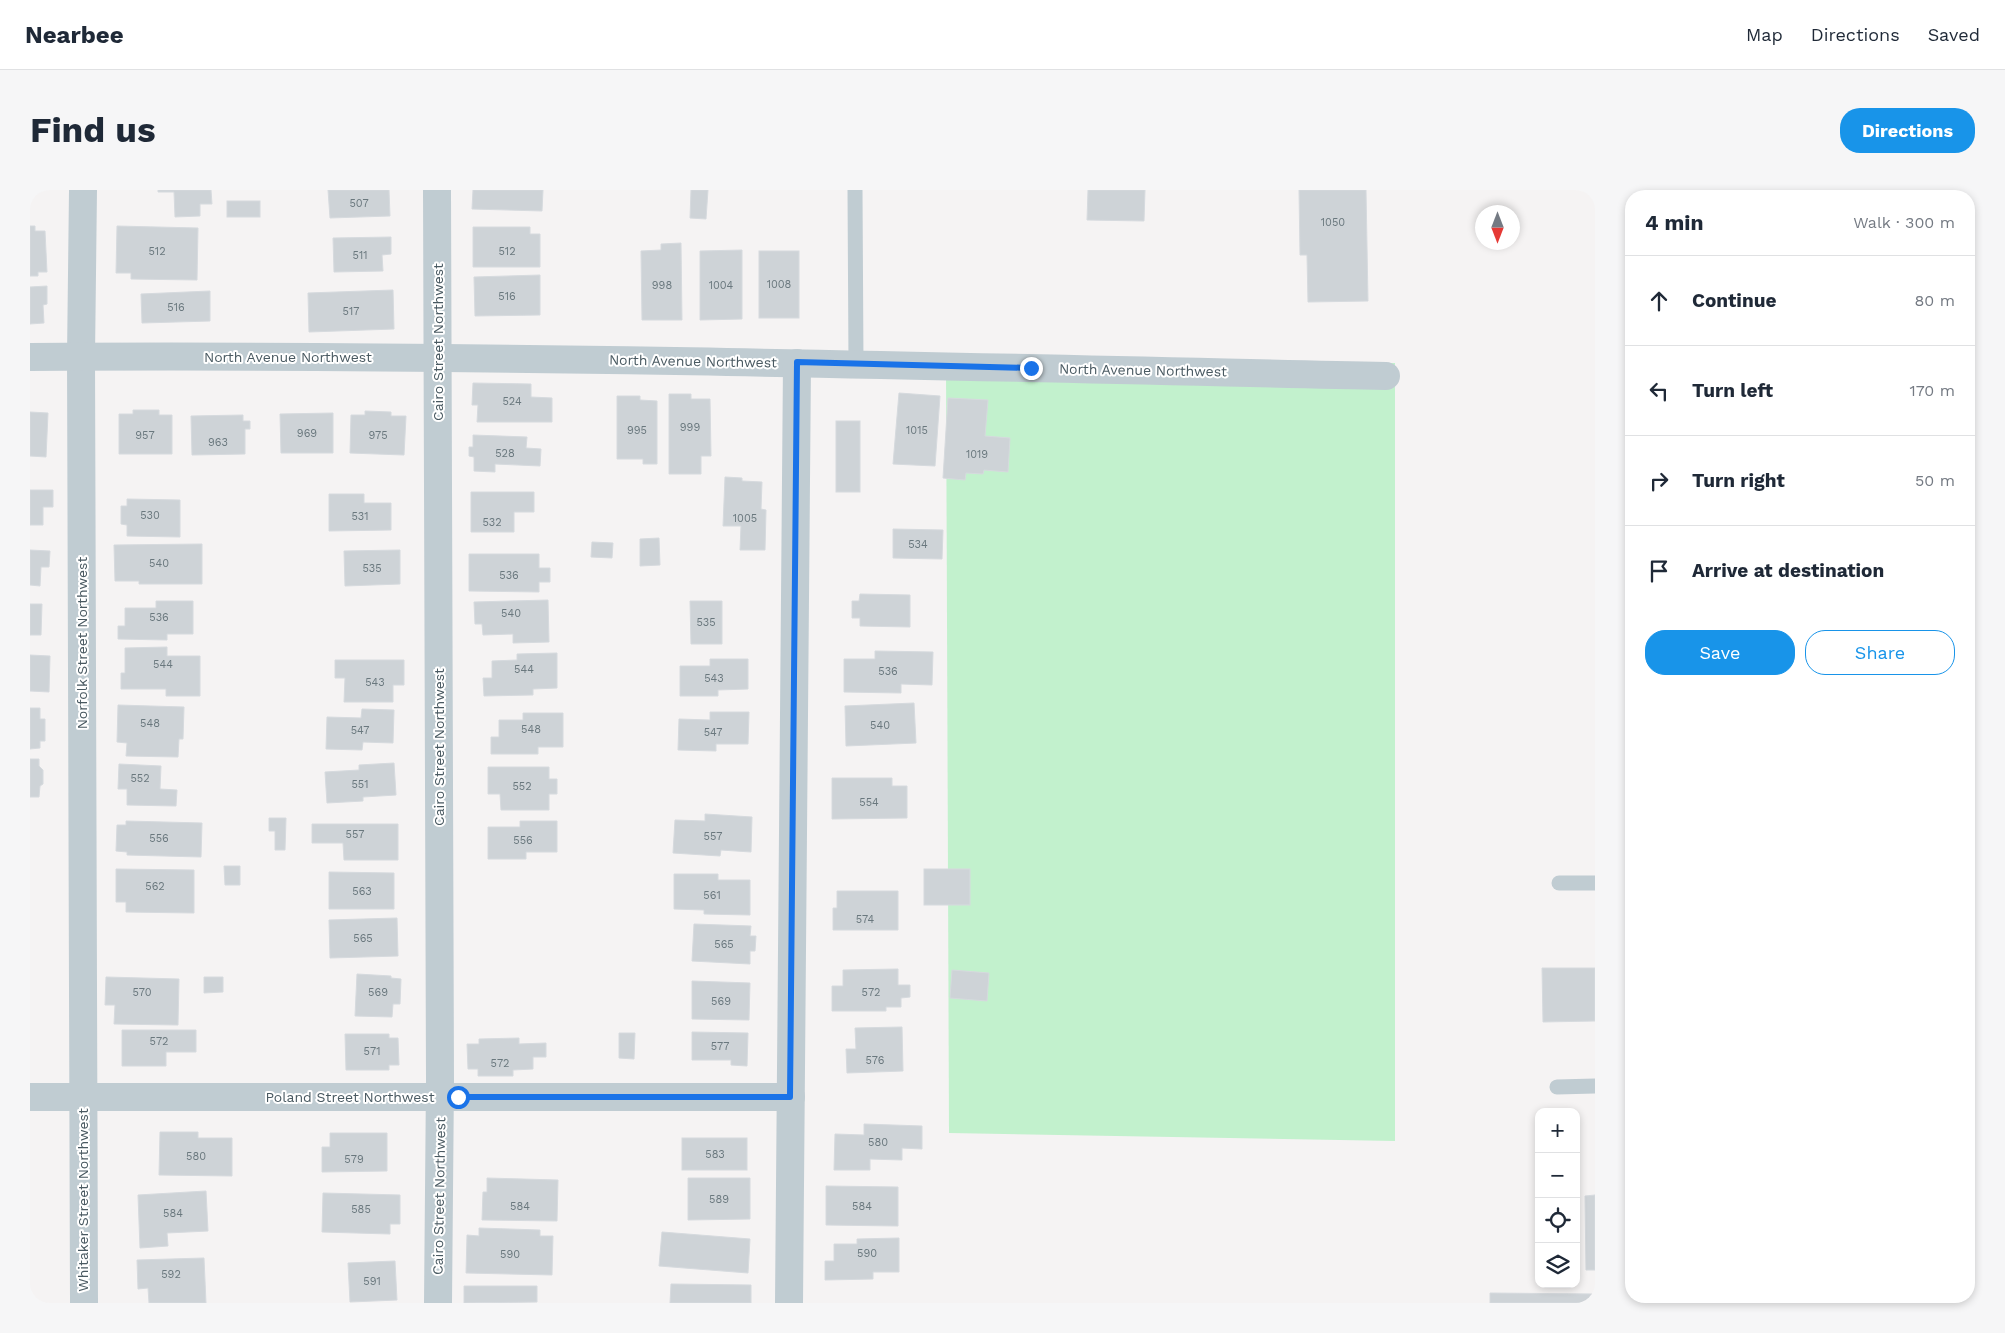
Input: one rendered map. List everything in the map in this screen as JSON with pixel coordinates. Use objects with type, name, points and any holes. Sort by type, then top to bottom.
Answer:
[{"type":"street","name":"Norfolk Street Northwest","points":[[82,1097],[81,357],[83,190]]},
{"type":"street","name":"Cairo Street Northwest","points":[[437,190],[440,1097],[438,1303]]},
{"type":"street","name":"North Avenue Northwest","points":[[30,357],[438,357],[797,362],[1386,376]]},
{"type":"street","points":[[789,1303],[797,362]]},
{"type":"street","name":"Poland Street Northwest","points":[[30,1097],[790,1097]]},
{"type":"street","name":"Whitaker Street Northwest","points":[[82,1097],[84,1303]]},
{"type":"lane","points":[[855,190],[856,364]]},
{"type":"lane","points":[[1559,883],[1595,883]]},
{"type":"lane","points":[[1556,1088],[1595,1086]]},
{"type":"green space","points":[[1395,363],[1395,1141],[949,1133],[946,365]]},
{"type":"building","points":[[158,190],[211,190],[212,204],[200,204],[200,216],[175,217],[174,192],[158,192]]},
{"type":"building","points":[[328,190],[389,190],[390,216],[330,218]]},
{"type":"building","points":[[473,190],[543,190],[542,211],[472,209]]},
{"type":"building","points":[[691,190],[708,190],[706,219],[690,218]]},
{"type":"building","points":[[1088,190],[1145,190],[1144,221],[1087,220]]},
{"type":"building","points":[[1299,190],[1366,190],[1368,301],[1308,302],[1307,255],[1300,255]]},
{"type":"building","points":[[227,201],[260,201],[260,217],[227,217]]},
{"type":"building","points":[[30,226],[35,226],[35,231],[45,231],[47,272],[38,272],[38,276],[30,276]]},
{"type":"building","points":[[117,226],[198,228],[197,280],[131,279],[131,273],[116,273]]},
{"type":"building","points":[[473,227],[530,227],[530,234],[540,234],[540,267],[473,267]]},
{"type":"building","points":[[391,237],[391,254],[382,255],[383,271],[334,272],[333,238]]},
{"type":"building","points":[[681,243],[682,320],[642,320],[641,251],[661,250],[661,244]]},
{"type":"building","points":[[742,250],[742,319],[700,320],[700,251]]},
{"type":"building","points":[[759,251],[799,251],[799,318],[759,318]]},
{"type":"building","points":[[540,275],[540,315],[475,316],[474,277]]},
{"type":"building","points":[[47,286],[47,304],[43,305],[44,323],[30,324],[30,287]]},
{"type":"building","points":[[393,290],[394,329],[309,332],[308,293]]},
{"type":"building","points":[[210,291],[210,321],[142,323],[141,294]]},
{"type":"building","points":[[473,383],[531,384],[531,397],[552,398],[552,422],[477,422],[478,405],[472,405]]},
{"type":"building","points":[[899,393],[940,396],[935,466],[893,464]]},
{"type":"building","points":[[669,394],[691,394],[691,399],[710,399],[711,456],[701,456],[701,474],[669,474]]},
{"type":"building","points":[[617,396],[640,396],[640,400],[657,401],[657,464],[643,464],[643,459],[617,459]]},
{"type":"building","points":[[948,398],[988,400],[985,436],[1010,438],[1008,472],[984,470],[983,474],[966,473],[965,480],[943,478]]},
{"type":"building","points":[[133,410],[159,410],[159,415],[172,415],[172,454],[119,454],[119,414],[133,414]]},
{"type":"building","points":[[365,411],[391,412],[391,416],[406,416],[404,455],[350,453],[351,415],[365,415]]},
{"type":"building","points":[[30,412],[48,413],[46,457],[30,456]]},
{"type":"building","points":[[333,413],[333,453],[281,453],[280,414]]},
{"type":"building","points":[[243,415],[243,421],[250,421],[250,429],[245,429],[245,454],[192,455],[191,416]]},
{"type":"building","points":[[836,421],[860,421],[860,492],[836,492]]},
{"type":"building","points":[[473,435],[527,437],[526,448],[541,449],[540,466],[495,464],[495,472],[474,471],[474,457],[469,456],[469,447],[473,447]]},
{"type":"building","points":[[725,477],[742,478],[742,481],[762,482],[761,509],[766,510],[765,550],[740,550],[741,526],[723,526]]},
{"type":"building","points":[[30,490],[53,490],[53,507],[43,507],[43,525],[30,525]]},
{"type":"building","points":[[471,492],[534,492],[534,512],[514,512],[514,532],[471,532]]},
{"type":"building","points":[[329,494],[364,494],[364,503],[391,503],[391,530],[329,531]]},
{"type":"building","points":[[127,499],[180,500],[180,537],[127,536],[127,525],[121,524],[121,506],[127,506]]},
{"type":"building","points":[[893,529],[943,530],[942,559],[893,558]]},
{"type":"building","points":[[659,538],[660,565],[640,566],[640,539]]},
{"type":"building","points":[[592,542],[613,543],[612,558],[591,557]]},
{"type":"building","points":[[202,544],[202,584],[139,584],[139,581],[115,581],[114,545]]},
{"type":"building","points":[[30,550],[50,551],[49,567],[41,567],[40,586],[30,585]]},
{"type":"building","points":[[400,550],[400,584],[345,586],[344,551]]},
{"type":"building","points":[[469,554],[539,554],[539,568],[550,568],[550,582],[539,582],[539,592],[469,591]]},
{"type":"building","points":[[860,594],[910,595],[910,627],[860,626],[860,618],[852,618],[852,601],[859,601]]},
{"type":"building","points":[[548,600],[549,642],[513,643],[513,634],[483,635],[482,624],[475,624],[474,602]]},
{"type":"building","points":[[156,601],[193,601],[193,634],[167,634],[167,640],[118,639],[118,626],[125,626],[125,608],[156,608]]},
{"type":"building","points":[[690,601],[722,601],[722,644],[691,644]]},
{"type":"building","points":[[30,604],[42,604],[41,635],[30,635]]},
{"type":"building","points":[[167,647],[167,656],[200,656],[200,696],[166,696],[166,689],[121,689],[121,673],[125,673],[125,648]]},
{"type":"building","points":[[875,651],[933,652],[932,685],[901,684],[901,693],[844,692],[844,659],[875,659]]},
{"type":"building","points":[[557,653],[557,688],[533,689],[533,695],[484,696],[483,678],[492,678],[492,661],[517,660],[517,654]]},
{"type":"building","points":[[30,655],[50,656],[49,692],[30,691]]},
{"type":"building","points":[[710,659],[748,659],[748,689],[718,690],[718,696],[680,696],[680,666],[710,666]]},
{"type":"building","points":[[335,660],[404,660],[404,685],[393,685],[393,702],[344,702],[345,678],[335,678]]},
{"type":"building","points":[[914,703],[916,743],[846,746],[845,706]]},
{"type":"building","points":[[118,705],[184,707],[183,739],[179,739],[178,757],[126,756],[127,743],[117,742]]},
{"type":"building","points":[[30,708],[40,708],[40,719],[45,719],[45,741],[40,741],[40,748],[30,749]]},
{"type":"building","points":[[362,709],[394,710],[393,743],[363,742],[362,750],[326,749],[327,717],[361,718]]},
{"type":"building","points":[[710,712],[749,712],[748,744],[716,744],[716,751],[678,750],[679,719],[710,720]]},
{"type":"building","points":[[523,713],[563,713],[563,747],[538,747],[538,754],[491,754],[491,737],[499,737],[499,720],[523,720]]},
{"type":"building","points":[[30,759],[39,759],[39,766],[43,770],[43,784],[40,786],[39,797],[30,797]]},
{"type":"building","points":[[394,763],[396,795],[363,797],[363,801],[327,803],[325,772],[359,770],[359,765]]},
{"type":"building","points":[[119,764],[161,766],[160,789],[177,790],[176,806],[127,805],[127,789],[118,789]]},
{"type":"building","points":[[488,767],[549,767],[549,779],[557,779],[557,794],[549,794],[549,810],[501,810],[500,794],[488,794]]},
{"type":"building","points":[[832,778],[892,778],[892,786],[907,786],[907,818],[832,819]]},
{"type":"building","points":[[705,814],[752,817],[751,852],[721,850],[720,856],[673,853],[675,820],[705,821]]},
{"type":"building","points":[[269,818],[286,818],[285,850],[275,850],[275,831],[269,831]]},
{"type":"building","points":[[126,821],[202,823],[201,857],[127,855],[127,852],[116,851],[117,825],[126,825]]},
{"type":"building","points":[[520,821],[557,821],[557,852],[526,852],[526,859],[488,859],[488,827],[520,827]]},
{"type":"building","points":[[312,824],[398,824],[398,860],[344,860],[343,843],[312,843]]},
{"type":"building","points":[[224,866],[240,866],[240,885],[225,885]]},
{"type":"building","points":[[116,869],[194,870],[194,913],[126,912],[126,902],[116,902]]},
{"type":"building","points":[[924,869],[970,869],[970,905],[924,905]]},
{"type":"building","points":[[329,872],[394,873],[394,909],[329,909]]},
{"type":"building","points":[[674,874],[718,874],[718,880],[750,880],[750,915],[704,914],[704,910],[674,909]]},
{"type":"building","points":[[837,891],[898,891],[898,930],[833,930],[833,908],[837,908]]},
{"type":"building","points":[[397,918],[398,956],[330,958],[329,920]]},
{"type":"building","points":[[694,924],[751,926],[750,936],[756,936],[755,951],[750,951],[750,964],[692,961]]},
{"type":"building","points":[[1542,968],[1595,968],[1595,1021],[1543,1022]]},
{"type":"building","points":[[898,969],[898,985],[910,985],[910,997],[901,998],[901,1007],[886,1007],[886,1011],[832,1011],[832,986],[843,986],[843,970]]},
{"type":"building","points":[[952,970],[989,973],[987,1001],[950,998]]},
{"type":"building","points":[[357,974],[391,976],[391,978],[401,979],[400,1004],[393,1004],[392,1017],[355,1016]]},
{"type":"building","points":[[106,977],[179,979],[178,1025],[114,1024],[115,1005],[105,1005]]},
{"type":"building","points":[[204,977],[223,977],[223,992],[204,993]]},
{"type":"building","points":[[692,981],[750,983],[749,1020],[692,1019]]},
{"type":"building","points":[[902,1027],[903,1071],[847,1073],[846,1049],[856,1049],[855,1028]]},
{"type":"building","points":[[122,1030],[196,1030],[196,1052],[166,1052],[166,1066],[122,1066]]},
{"type":"building","points":[[692,1032],[748,1033],[747,1066],[731,1065],[731,1060],[692,1060]]},
{"type":"building","points":[[619,1033],[635,1033],[634,1059],[619,1058]]},
{"type":"building","points":[[345,1034],[389,1034],[389,1038],[398,1038],[399,1065],[389,1065],[389,1070],[346,1070]]},
{"type":"building","points":[[519,1038],[519,1044],[546,1043],[546,1057],[533,1057],[533,1069],[513,1070],[513,1076],[478,1076],[478,1069],[468,1069],[467,1044],[479,1044],[479,1039]]},
{"type":"building","points":[[864,1124],[922,1126],[922,1149],[902,1148],[902,1160],[870,1159],[870,1170],[834,1170],[835,1134],[864,1135]]},
{"type":"building","points":[[160,1132],[198,1132],[198,1138],[232,1138],[232,1176],[159,1175]]},
{"type":"building","points":[[330,1133],[387,1133],[387,1171],[322,1172],[322,1147],[330,1147]]},
{"type":"building","points":[[682,1138],[747,1138],[747,1170],[682,1170]]},
{"type":"building","points":[[487,1178],[558,1180],[557,1221],[482,1220],[483,1192],[487,1192]]},
{"type":"building","points":[[688,1178],[750,1178],[750,1219],[688,1220]]},
{"type":"building","points":[[826,1186],[898,1187],[898,1226],[826,1225]]},
{"type":"building","points":[[206,1191],[208,1231],[167,1233],[168,1246],[140,1248],[138,1195]]},
{"type":"building","points":[[323,1193],[400,1195],[400,1224],[390,1224],[390,1234],[322,1232]]},
{"type":"building","points":[[1595,1195],[1595,1270],[1586,1270],[1585,1196]]},
{"type":"building","points":[[479,1228],[540,1230],[540,1236],[553,1236],[552,1275],[466,1273],[467,1235],[479,1236]]},
{"type":"building","points":[[662,1232],[750,1239],[748,1273],[659,1266]]},
{"type":"building","points":[[899,1238],[899,1272],[873,1272],[873,1279],[825,1280],[825,1261],[834,1261],[834,1244],[857,1244],[857,1239]]},
{"type":"building","points":[[204,1258],[206,1303],[149,1303],[148,1288],[138,1289],[137,1260]]},
{"type":"building","points":[[395,1261],[397,1300],[350,1302],[348,1263]]},
{"type":"building","points":[[671,1284],[751,1285],[751,1303],[670,1303]]},
{"type":"building","points":[[464,1286],[537,1286],[537,1302],[464,1303]]},
{"type":"building","points":[[1490,1293],[1595,1294],[1595,1303],[1490,1303]]},
{"type":"route","points":[[458,1097],[790,1097],[797,362],[1031,368]]}]
